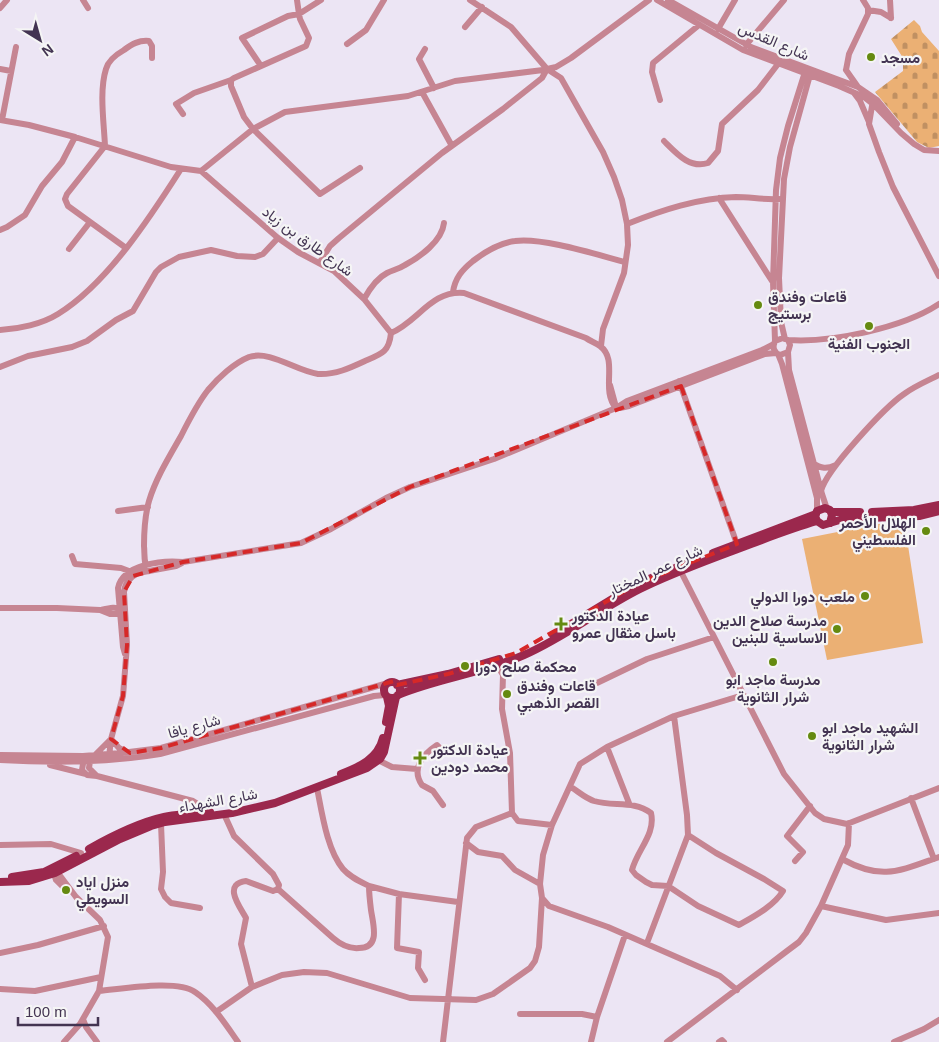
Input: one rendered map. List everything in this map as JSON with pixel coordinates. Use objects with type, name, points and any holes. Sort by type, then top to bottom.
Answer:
[{"type":"main road","points":[[939,505],[903,511],[829,511],[822,508],[817,516],[823,525],[859,517],[920,516],[939,511]]},
{"type":"main road","points":[[829,511],[832,517],[830,523]]},
{"type":"main road","name":"شارع عمر المختار","points":[[397,685],[494,662],[548,638],[637,584],[817,516]]},
{"type":"main road","name":"شارع عمر المختار","points":[[397,696],[497,665],[547,644],[639,589],[680,569]]},
{"type":"main road","points":[[378,760],[384,752],[388,739],[399,688],[394,683],[388,684],[385,687],[386,696],[392,698],[397,696]]},
{"type":"main road","name":"شارع الشهداء","points":[[0,878],[54,871],[112,836],[151,821],[164,818],[217,814],[250,806],[275,799],[345,772],[369,760],[376,754],[382,743],[389,706],[386,696]]},
{"type":"main road","name":"شارع الشهداء","points":[[0,882],[29,881],[120,839],[161,824],[275,803],[367,768],[378,760]]},
{"type":"street","points":[[0,8],[7,0]]},
{"type":"street","points":[[83,0],[88,8]]},
{"type":"street","points":[[183,114],[176,104],[194,94],[304,48],[307,44],[308,36],[300,19],[297,0]]},
{"type":"street","points":[[261,66],[242,38],[288,16],[299,14],[321,0]]},
{"type":"street","points":[[347,44],[366,30],[384,0]]},
{"type":"street","points":[[470,0],[511,27],[547,69],[561,78],[603,152],[622,200],[627,224],[628,245],[624,273],[603,329],[601,346]]},
{"type":"street","points":[[16,47],[1,120],[75,137],[153,162],[181,169],[201,171],[252,129],[273,117],[290,111],[380,100],[422,92],[462,80],[547,69],[571,58],[649,0]]},
{"type":"street","name":"شارع القدس","points":[[657,0],[672,3],[746,45],[807,73],[835,78],[856,90]]},
{"type":"street","points":[[718,29],[735,0]]},
{"type":"street","points":[[746,45],[784,0]]},
{"type":"street","points":[[863,0],[868,10],[868,17],[849,54],[846,70],[856,90],[893,187],[939,276]]},
{"type":"street","points":[[868,10],[881,12],[890,18],[890,0]]},
{"type":"street","name":"شارع القدس","points":[[672,3],[699,24],[743,50],[778,64],[856,90]]},
{"type":"street","points":[[465,27],[482,7]]},
{"type":"street","points":[[660,100],[652,72],[653,63],[699,24]]},
{"type":"street","points":[[126,248],[68,206],[65,199],[105,146],[102,109],[106,68],[115,56],[142,40],[149,41],[152,46],[152,58]]},
{"type":"street","points":[[425,49],[419,59],[434,88]]},
{"type":"street","points":[[664,141],[679,156],[695,165],[708,163],[718,151],[722,124],[758,90],[778,64]]},
{"type":"street","points":[[0,68],[11,71]]},
{"type":"street","points":[[320,262],[330,246],[339,238],[452,146],[534,85],[542,78],[547,69]]},
{"type":"street","points":[[835,78],[846,70]]},
{"type":"street","points":[[807,73],[784,179],[779,278],[781,322],[786,339],[790,345],[789,370],[821,492],[829,511]]},
{"type":"street","points":[[807,73],[780,158],[775,199],[774,350],[782,364],[817,498],[817,516]]},
{"type":"street","points":[[231,80],[231,86],[244,117],[252,129],[320,194],[360,168]]},
{"type":"street","points":[[856,90],[873,100],[901,133],[914,144],[924,150],[939,151]]},
{"type":"street","points":[[422,92],[452,146]]},
{"type":"street","points":[[869,124],[873,100]]},
{"type":"street","points":[[0,230],[25,215],[42,186],[62,162],[75,137]]},
{"type":"street","points":[[0,330],[10,330],[42,322],[58,314],[86,292],[144,225],[181,169]]},
{"type":"street","name":"شارع طارق بن زياد","points":[[201,171],[278,238],[298,252],[334,271],[364,299],[391,333]]},
{"type":"street","points":[[627,224],[654,213],[719,198],[782,199]]},
{"type":"street","points":[[719,198],[773,282]]},
{"type":"street","points":[[69,249],[90,222]]},
{"type":"street","points":[[364,299],[369,289],[384,275],[406,265],[438,239],[444,223]]},
{"type":"street","points":[[0,367],[24,357],[75,347],[87,341],[116,320],[133,311],[156,272],[179,257],[211,250],[237,256],[255,257],[263,254],[278,238]]},
{"type":"street","points":[[453,292],[455,281],[469,264],[492,248],[516,240],[553,244],[625,262]]},
{"type":"street","points":[[148,567],[144,545],[145,520],[158,478],[199,402],[214,383],[237,364],[249,357],[263,356],[308,372],[333,373],[346,370],[385,351],[390,345],[391,333],[402,328],[428,304],[443,295],[453,292],[472,296],[586,338],[601,346],[608,358],[611,397],[616,408]]},
{"type":"street","points":[[616,408],[629,406],[762,350],[780,338],[804,341],[855,334],[883,327],[929,310],[939,304]]},
{"type":"street","points":[[72,556],[75,564],[121,568],[129,571],[174,561],[183,562],[301,543],[410,487],[494,459],[599,416],[627,401],[765,354],[777,353],[783,355],[804,341]]},
{"type":"street","points":[[821,492],[826,479],[837,464],[888,407],[906,393],[939,376]]},
{"type":"street","points":[[680,384],[737,546]]},
{"type":"street","points":[[611,397],[627,401]]},
{"type":"street","points":[[599,416],[611,397]]},
{"type":"street","points":[[813,462],[818,466],[826,468],[837,464]]},
{"type":"street","points":[[118,511],[148,507]]},
{"type":"street","points":[[122,611],[125,586],[133,576],[148,567]]},
{"type":"street","points":[[680,569],[784,774],[815,813],[824,819],[834,822],[849,823],[939,788]]},
{"type":"street","points":[[108,757],[123,696],[125,654],[119,584],[129,571]]},
{"type":"street","points":[[0,608],[100,610],[110,614],[122,611]]},
{"type":"street","points":[[597,683],[647,659],[714,637]]},
{"type":"street","points":[[497,665],[503,675],[502,709],[510,753],[512,814],[518,821],[552,825]]},
{"type":"street","name":"شارع يافا","points":[[0,755],[86,759],[95,755],[108,757],[161,748],[388,684]]},
{"type":"street","points":[[216,1012],[252,987],[282,975],[304,972],[327,973],[410,998],[476,1000],[494,994],[530,968],[535,961],[539,947],[542,898],[540,884],[543,855],[552,825],[580,764],[607,747],[674,716],[743,694]]},
{"type":"street","name":"شارع يافا","points":[[0,760],[36,762],[160,754],[374,696],[386,696]]},
{"type":"street","points":[[647,943],[688,835],[674,716]]},
{"type":"street","points":[[111,739],[119,748],[130,752]]},
{"type":"street","points":[[95,755],[111,739]]},
{"type":"street","points":[[441,749],[437,746],[429,751],[417,769],[417,776],[422,786],[435,792],[444,805]]},
{"type":"street","points":[[607,747],[629,804]]},
{"type":"street","points":[[86,759],[89,768],[97,776]]},
{"type":"street","points":[[86,759],[82,770],[87,774]]},
{"type":"street","points":[[378,760],[392,767],[417,769]]},
{"type":"street","points":[[36,762],[193,801],[217,814],[234,836],[273,874],[279,885],[278,889],[333,938],[346,946],[360,948],[369,945],[374,937],[369,886]]},
{"type":"street","points":[[571,786],[585,797],[596,801],[629,804],[648,811],[652,816],[650,831],[633,867],[633,872],[640,879],[652,885],[668,886],[698,906],[739,926],[769,905],[782,891],[764,878],[716,853],[688,835]]},
{"type":"street","points":[[317,788],[326,830],[336,859],[352,877],[369,886],[399,894],[458,902]]},
{"type":"street","points":[[842,859],[869,871],[889,873],[937,858],[911,798]]},
{"type":"street","points":[[795,861],[803,852],[787,836],[810,806]]},
{"type":"street","points":[[443,1042],[466,838],[476,827],[512,814]]},
{"type":"street","points":[[667,1042],[799,942],[821,906],[848,845],[849,823]]},
{"type":"street","points":[[161,824],[163,872],[161,890],[165,898],[171,903],[200,908]]},
{"type":"street","points":[[466,843],[478,852],[502,856],[515,870],[540,884]]},
{"type":"street","points":[[0,845],[51,844],[81,853]]},
{"type":"street","points":[[54,871],[60,885],[94,913],[104,926],[108,937],[99,991],[82,1019],[64,1042]]},
{"type":"street","points":[[252,987],[241,944],[246,918],[234,898],[233,891],[238,884],[246,881],[273,891],[278,889]]},
{"type":"street","points":[[399,894],[397,948],[418,952],[418,968],[425,980]]},
{"type":"street","points":[[542,898],[549,906],[608,927],[720,976],[737,990]]},
{"type":"street","points":[[821,906],[886,920],[939,913]]},
{"type":"street","points":[[0,953],[38,945],[104,926]]},
{"type":"street","points":[[591,1042],[597,1017],[625,935]]},
{"type":"street","points":[[0,989],[35,991],[101,977]]},
{"type":"street","points":[[99,991],[174,985],[195,991],[216,1012],[238,1042]]},
{"type":"street","points":[[520,1014],[582,1014],[597,1017]]},
{"type":"street","points":[[82,1019],[97,1042]]},
{"type":"street","points":[[894,1042],[939,1020]]},
{"type":"street","points":[[719,1042],[722,1040],[724,1042]]},
{"type":"highlighted area","points":[[681,386],[737,544],[637,584],[516,653],[448,674],[397,685],[394,681],[161,748],[130,753],[111,739],[123,696],[127,645],[124,592],[133,576],[183,562],[301,543],[410,487]]},
{"type":"green space","points":[[914,20],[939,51],[939,146],[929,148],[917,142],[875,92],[903,71],[903,58],[891,39]]},
{"type":"green space","name":"ملعب دورا الدولي","points":[[878,524],[887,524],[895,527],[907,539],[923,643],[827,660],[802,539]]},
{"type":"place","name":"مسجد","points":[[871,57]]},
{"type":"place","name":"قاعات وفندق برستيج","points":[[758,305]]},
{"type":"place","name":"الجنوب الفنية","points":[[869,326]]},
{"type":"place","name":"الهلال الأحمر الفلسطيني","points":[[926,531]]},
{"type":"place","name":"ملعب دورا الدولي","points":[[865,596]]},
{"type":"place","name":"عيادة الدكتور باسل مثقال عمرو","points":[[561,624]]},
{"type":"place","name":"مدرسة صلاح الدين الاساسية للبنين","points":[[837,629]]},
{"type":"place","name":"مدرسة ماجد ابو شرار الثانوية","points":[[773,662]]},
{"type":"place","name":"محكمة صلح دورا","points":[[465,666]]},
{"type":"place","name":"قاعات وفندق القصر الذهبي","points":[[507,694]]},
{"type":"place","name":"الشهيد ماجد ابو شرار الثانوية","points":[[812,736]]},
{"type":"place","name":"عيادة الدكتور محمد دودين","points":[[420,758]]},
{"type":"place","name":"منزل اياد السويطي","points":[[66,890]]}]
